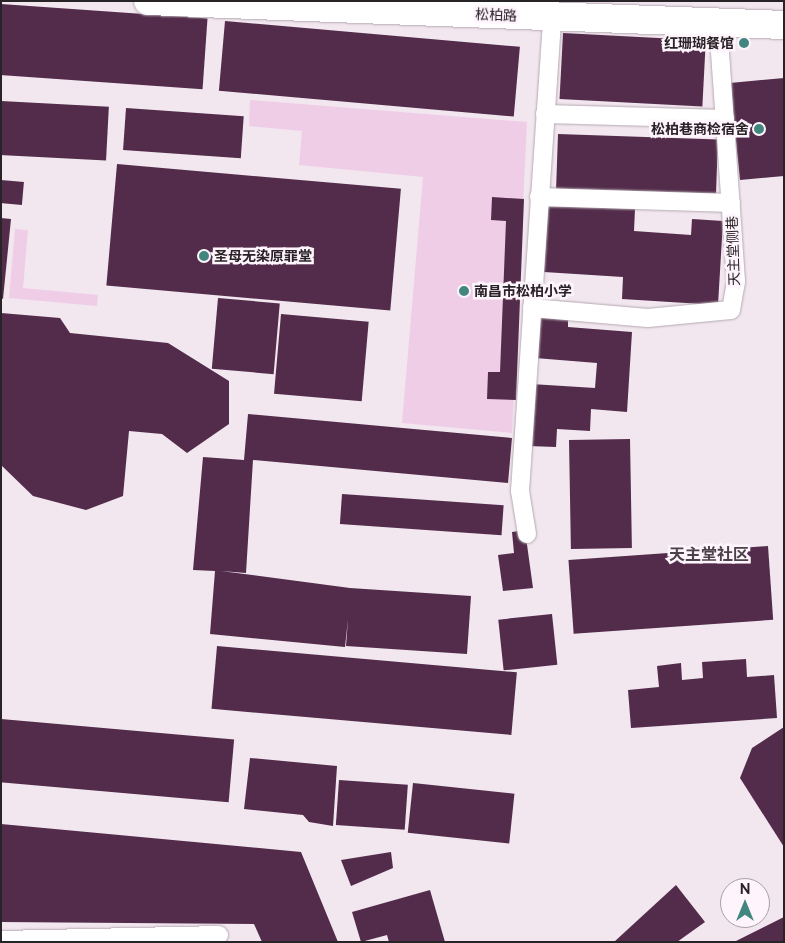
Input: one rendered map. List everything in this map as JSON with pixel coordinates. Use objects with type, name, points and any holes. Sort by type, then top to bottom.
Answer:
[{"type":"street","name":"松柏路","points":[[148,1],[784,25]]},
{"type":"lane","points":[[527,534],[520,491],[552,17]]},
{"type":"lane","name":"天主堂侧巷","points":[[532,308],[648,318],[731,310],[736,280],[718,23]]},
{"type":"lane","points":[[545,114],[725,120]]},
{"type":"lane","points":[[539,197],[731,203]]},
{"type":"lane","points":[[1,940],[220,935]]},
{"type":"shaded area","points":[[250,100],[527,122],[512,433],[402,423],[423,177],[299,165],[302,131],[249,126]]},
{"type":"shaded area","points":[[15,229],[28,230],[23,288],[98,295],[97,306],[9,298]]},
{"type":"building","points":[[1,4],[207,18],[203,89],[1,75]]},
{"type":"building","points":[[225,21],[520,47],[514,117],[219,91]]},
{"type":"building","points":[[563,33],[706,40],[702,106],[560,99]]},
{"type":"building","name":"松柏巷商检宿舍","points":[[784,78],[784,176],[740,180],[730,83]]},
{"type":"building","points":[[1,101],[109,107],[106,161],[1,155]]},
{"type":"building","points":[[126,108],[244,116],[241,158],[123,150]]},
{"type":"building","points":[[558,134],[718,140],[716,199],[556,193]]},
{"type":"building","points":[[117,164],[401,189],[390,310],[106,286]]},
{"type":"building","points":[[1,180],[24,182],[22,205],[1,203]]},
{"type":"building","points":[[492,197],[524,199],[516,400],[487,399],[488,372],[500,372],[506,221],[491,220]]},
{"type":"building","points":[[547,204],[635,209],[634,231],[691,235],[692,219],[723,221],[718,305],[622,299],[623,277],[544,272]]},
{"type":"building","points":[[1,218],[11,219],[3,299],[1,298]]},
{"type":"building","points":[[218,298],[280,303],[274,374],[212,369]]},
{"type":"building","points":[[1,313],[60,318],[70,333],[168,343],[229,381],[229,424],[187,453],[162,434],[129,431],[123,496],[86,510],[33,496],[1,465]]},
{"type":"building","points":[[281,314],[369,322],[362,401],[274,394]]},
{"type":"building","points":[[538,316],[568,318],[568,327],[632,332],[627,412],[591,409],[590,431],[557,429],[556,447],[528,446],[531,384],[595,388],[597,363],[535,358]]},
{"type":"building","points":[[248,414],[512,438],[508,483],[253,460],[246,573],[221,571],[350,588],[471,596],[467,654],[346,646],[348,619],[345,647],[210,634],[215,571],[193,570],[203,457],[244,460]]},
{"type":"building","points":[[630,439],[632,548],[571,549],[569,440]]},
{"type":"building","points":[[342,494],[504,505],[502,535],[340,524]]},
{"type":"building","points":[[525,530],[533,588],[503,591],[498,555],[514,553],[512,532]]},
{"type":"building","points":[[768,546],[773,620],[574,634],[568,560]]},
{"type":"building","points":[[552,614],[557,665],[504,670],[498,620]]},
{"type":"building","points":[[217,646],[517,672],[511,735],[212,709]]},
{"type":"building","points":[[746,659],[747,677],[774,675],[777,718],[631,728],[628,690],[659,687],[657,666],[681,663],[682,680],[703,678],[702,662]]},
{"type":"building","points":[[1,719],[234,739],[229,802],[1,782]]},
{"type":"building","points":[[784,727],[784,847],[740,778],[752,748]]},
{"type":"building","points":[[250,758],[337,766],[333,826],[309,822],[303,815],[244,809]]},
{"type":"building","points":[[339,780],[408,785],[405,830],[336,825]]},
{"type":"building","points":[[413,783],[514,794],[509,843],[408,833]]},
{"type":"building","points":[[1,824],[301,852],[338,942],[262,942],[254,924],[1,922]]},
{"type":"building","points":[[391,852],[393,868],[351,886],[341,860]]},
{"type":"building","points":[[676,885],[705,922],[677,942],[614,942]]},
{"type":"building","points":[[430,890],[445,942],[389,942],[387,935],[361,942],[352,912]]},
{"type":"building","points":[[784,917],[784,942],[734,942],[762,928],[770,928],[770,924]]},
{"type":"place","name":"红珊瑚餐馆","points":[[744,43]]},
{"type":"place","name":"松柏巷商检宿舍","points":[[759,129]]},
{"type":"place","name":"圣母无染原罪堂","points":[[204,256]]},
{"type":"place","name":"南昌市松柏小学","points":[[464,291]]},
{"type":"district","name":"天主堂社区","points":[[709,555]]}]
